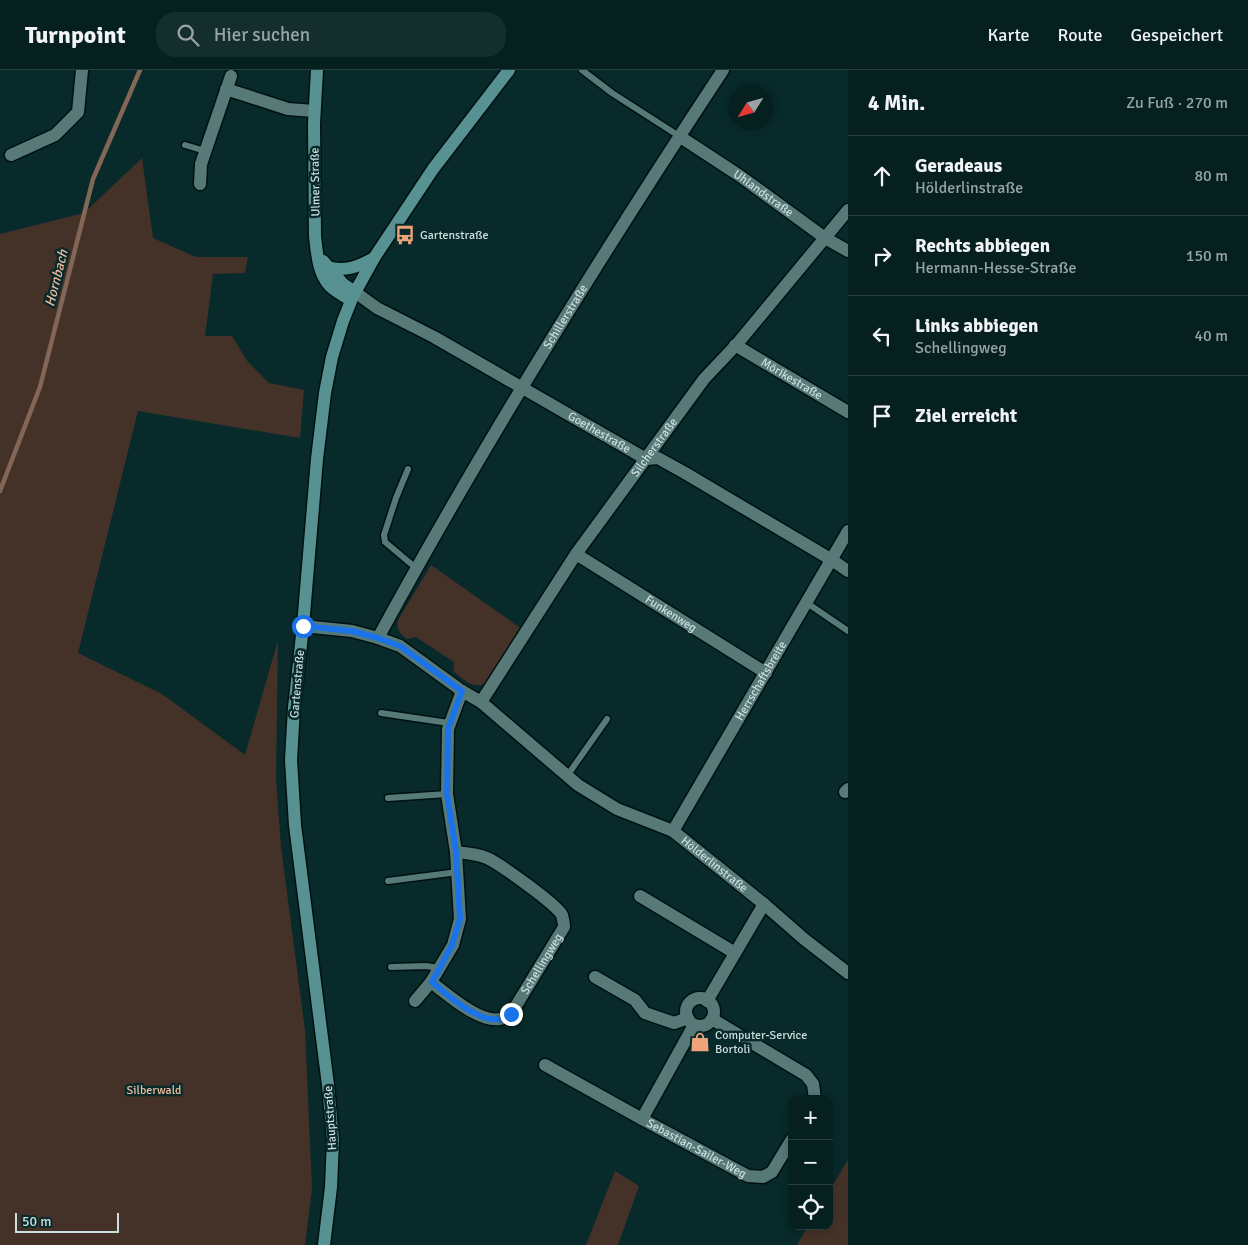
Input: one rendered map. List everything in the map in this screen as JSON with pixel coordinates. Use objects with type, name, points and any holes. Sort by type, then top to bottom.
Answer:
[{"type":"main road","name":"Ulmer Straße","points":[[317,70],[314,110],[315,236],[322,273],[327,281],[332,288],[353,296]]},
{"type":"main road","name":"Gartenstraße","points":[[316,991],[295,825],[291,760],[294,708],[322,415],[332,357],[353,296],[374,258],[433,169],[509,70]]},
{"type":"main road","name":"Ulmer Straße","points":[[318,253],[327,267],[353,296]]},
{"type":"main road","points":[[327,267],[346,270],[356,268],[374,258]]},
{"type":"main road","name":"Hauptstraße","points":[[316,991],[333,1140],[331,1187],[324,1245]]},
{"type":"street","points":[[11,155],[55,135],[78,112],[82,70]]},
{"type":"street","name":"Schillerstraße","points":[[378,638],[416,568],[522,389],[679,136],[723,70]]},
{"type":"street","points":[[200,184],[201,164],[231,76]]},
{"type":"street","points":[[226,89],[288,109],[314,110]]},
{"type":"street","name":"Uhlandstraße","points":[[679,136],[740,176],[825,238],[848,251]]},
{"type":"street","name":"Silcherstraße","points":[[481,702],[576,554],[704,379],[735,346],[848,210]]},
{"type":"street","name":"Goethestraße","points":[[353,296],[434,337],[646,459],[658,458],[719,492],[848,571]]},
{"type":"street","name":"Mörikestraße","points":[[735,346],[848,412]]},
{"type":"street","name":"Herrschaftsbreite","points":[[673,831],[848,531]]},
{"type":"street","name":"Funkenweg","points":[[576,554],[766,673]]},
{"type":"street","name":"Hölderlinstraße","points":[[303,626],[352,631],[400,646],[462,691],[481,702],[578,785],[617,809],[673,831],[848,973]]},
{"type":"street","points":[[415,1001],[432,982],[452,945],[460,919],[456,852],[447,794],[449,723],[462,691]]},
{"type":"street","name":"Schellingweg","points":[[432,982],[455,1001],[482,1017],[500,1019],[511,1014],[564,927],[562,915],[554,906],[488,859],[473,854],[456,852]]},
{"type":"street","points":[[640,896],[735,953]]},
{"type":"street","points":[[707,1001],[764,904]]},
{"type":"street","points":[[544,1065],[642,1119],[691,1022],[686,1010],[691,1002],[699,999],[707,1001],[713,1007],[712,1019],[706,1025],[698,1026],[691,1022],[674,1023],[645,1013],[636,1000],[595,977]]},
{"type":"street","points":[[712,1019],[806,1075],[813,1084],[814,1095]]},
{"type":"street","name":"Sebastian-Sailer-Weg","points":[[642,1119],[748,1176],[763,1177],[772,1172],[791,1140]]},
{"type":"lane","points":[[582,70],[612,93],[679,136]]},
{"type":"lane","points":[[184,145],[205,151]]},
{"type":"lane","points":[[408,468],[384,535],[385,542],[416,568]]},
{"type":"lane","points":[[807,603],[848,631]]},
{"type":"lane","points":[[381,713],[449,723]]},
{"type":"lane","points":[[567,776],[607,719]]},
{"type":"lane","points":[[388,798],[447,794]]},
{"type":"lane","points":[[388,881],[458,872]]},
{"type":"lane","points":[[391,967],[426,966],[439,968]]},
{"type":"green space","name":"Silberwald","points":[[142,158],[153,238],[196,257],[248,257],[245,273],[213,274],[205,336],[232,336],[248,362],[269,383],[304,390],[300,438],[138,411],[78,653],[162,694],[245,755],[278,640],[276,779],[281,847],[305,1030],[312,1189],[305,1245],[0,1245],[0,234],[84,213]]},
{"type":"green space","points":[[431,565],[522,629],[484,684],[476,685],[468,682],[454,672],[454,662],[416,637],[407,639],[399,631],[398,620]]},
{"type":"green space","points":[[848,1160],[848,1245],[797,1245],[806,1230],[833,1230],[833,1184]]},
{"type":"green space","points":[[615,1171],[639,1186],[618,1245],[586,1245]]},
{"type":"waterway","name":"Hornbach","points":[[0,491],[40,387],[93,179],[140,70]]},
{"type":"place","name":"Gartenstraße","points":[[405,235]]},
{"type":"place","name":"Computer-Service Bortoli","points":[[700,1042]]},
{"type":"route","points":[[303,626],[352,631],[400,646],[462,691],[448,729],[447,794],[456,852],[460,919],[452,945],[432,982],[455,1001],[482,1017],[500,1019],[511,1014]]}]
